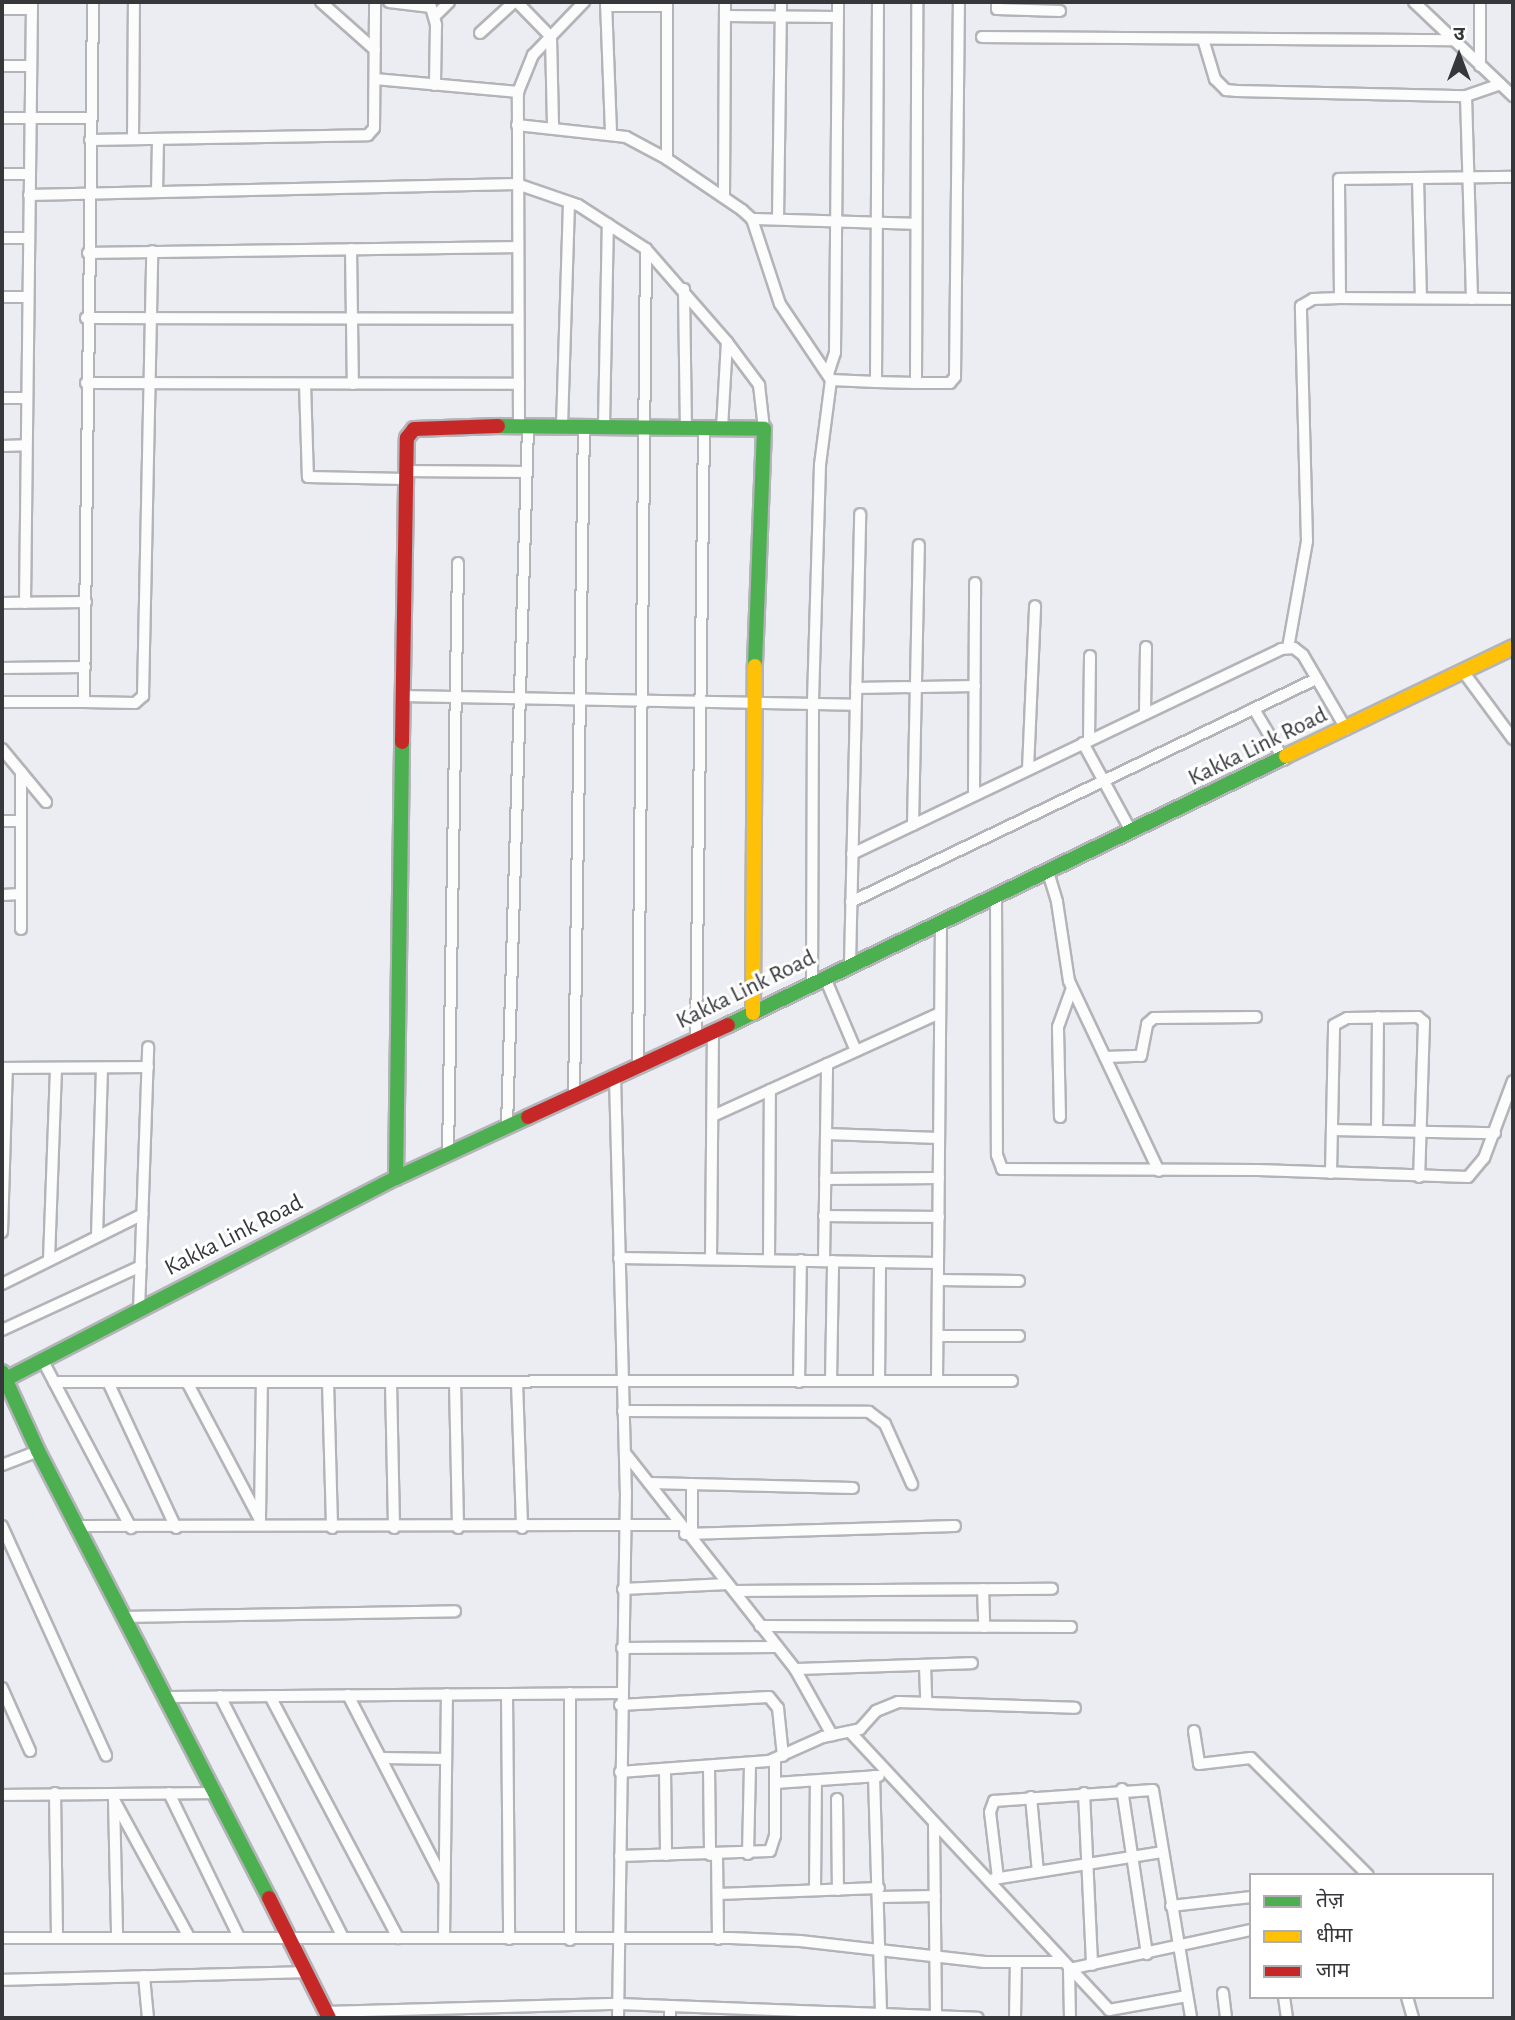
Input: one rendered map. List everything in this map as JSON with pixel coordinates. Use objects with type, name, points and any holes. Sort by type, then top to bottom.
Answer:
[{"type":"street","points":[[84,702],[86,318],[93,2]]},
{"type":"street","points":[[133,139],[134,2]]},
{"type":"street","points":[[321,2],[375,50]]},
{"type":"street","points":[[90,140],[368,135],[374,128],[375,2]]},
{"type":"street","points":[[388,2],[425,4],[435,16],[435,85]]},
{"type":"street","points":[[435,16],[449,2]]},
{"type":"street","points":[[480,33],[516,2],[551,37],[553,128]]},
{"type":"street","points":[[507,1126],[526,472],[519,384],[517,92],[525,66],[584,2]]},
{"type":"street","points":[[724,196],[725,2]]},
{"type":"street","points":[[778,219],[781,2]]},
{"type":"street","points":[[838,2],[834,224],[835,353],[820,465],[813,704],[818,981],[856,1051]]},
{"type":"street","points":[[876,383],[878,2]]},
{"type":"street","points":[[916,383],[917,2]]},
{"type":"street","points":[[517,125],[611,134],[667,159],[724,196],[752,219],[780,304],[830,377],[876,383],[953,383],[958,2]]},
{"type":"street","points":[[997,2],[997,9],[1060,11]]},
{"type":"street","points":[[1414,2],[1513,96]]},
{"type":"street","points":[[1480,2],[1480,66]]},
{"type":"street","points":[[611,134],[606,4],[667,4],[667,159]]},
{"type":"street","points":[[2,9],[32,5],[25,603]]},
{"type":"street","points":[[725,16],[837,17]]},
{"type":"street","points":[[982,37],[1453,40]]},
{"type":"street","points":[[1203,39],[1215,79],[1226,90],[1289,95],[1466,96],[1500,84]]},
{"type":"street","points":[[2,66],[31,66]]},
{"type":"street","points":[[375,79],[517,92]]},
{"type":"street","points":[[1466,96],[1472,299]]},
{"type":"street","points":[[2,118],[90,118]]},
{"type":"street","points":[[157,192],[158,139]]},
{"type":"street","points":[[2,174],[29,174]]},
{"type":"street","points":[[1340,298],[1339,179],[1513,177]]},
{"type":"street","points":[[1418,178],[1421,298]]},
{"type":"street","points":[[29,194],[517,184],[569,202],[608,223],[646,248],[684,288],[759,385],[764,429],[753,703],[753,1013]]},
{"type":"street","points":[[562,425],[569,202]]},
{"type":"street","points":[[752,219],[834,224],[916,224]]},
{"type":"street","points":[[604,426],[608,223]]},
{"type":"street","points":[[2,238],[28,238]]},
{"type":"street","points":[[88,253],[518,247]]},
{"type":"street","points":[[638,1067],[646,248]]},
{"type":"street","points":[[351,249],[352,384]]},
{"type":"street","points":[[2,702],[135,703],[144,696],[152,251]]},
{"type":"street","points":[[684,288],[686,428]]},
{"type":"street","points":[[2,297],[28,297]]},
{"type":"street","points":[[1288,648],[1307,541],[1299,315],[1306,302],[1340,298],[1513,299]]},
{"type":"street","points":[[86,318],[518,319]]},
{"type":"street","points":[[722,428],[727,342]]},
{"type":"street","points":[[86,383],[519,384]]},
{"type":"street","points":[[304,384],[308,477],[526,472]]},
{"type":"street","points":[[2,398],[27,398]]},
{"type":"street","points":[[396,1178],[407,438],[414,429],[523,425],[764,429]]},
{"type":"street","points":[[574,1097],[577,699],[584,426]]},
{"type":"street","points":[[696,1040],[704,428]]},
{"type":"street","points":[[2,446],[26,445]]},
{"type":"street","points":[[850,965],[860,514]]},
{"type":"street","points":[[913,825],[919,545]]},
{"type":"street","points":[[448,1155],[458,564]]},
{"type":"street","points":[[974,795],[975,583]]},
{"type":"street","points":[[2,603],[86,602]]},
{"type":"street","points":[[1028,769],[1035,606]]},
{"type":"street","points":[[1145,712],[1146,647]]},
{"type":"street","name":"Kakka Link Road","points":[[3,1377],[43,1360],[396,1178],[753,1013],[941,921],[1284,760],[1513,647]]},
{"type":"street","points":[[852,854],[1145,712],[1288,648],[1303,655],[1346,729]]},
{"type":"street","points":[[1090,656],[1086,741],[1104,782],[1132,832]]},
{"type":"street","points":[[2,668],[85,667]]},
{"type":"street","points":[[1462,670],[1513,739]]},
{"type":"street","points":[[851,902],[1316,680]]},
{"type":"street","points":[[856,688],[975,686]]},
{"type":"street","points":[[402,696],[855,705]]},
{"type":"street","points":[[1254,709],[1284,760]]},
{"type":"street","points":[[2,749],[6,760],[21,772],[46,802]]},
{"type":"street","points":[[21,772],[21,929]]},
{"type":"street","points":[[2,821],[21,821]]},
{"type":"street","points":[[1048,872],[1072,988],[1159,1171]]},
{"type":"street","points":[[2,895],[21,894]]},
{"type":"street","points":[[996,895],[999,1166],[1023,1172],[1159,1171],[1468,1177],[1480,1165],[1495,1133],[1513,1080]]},
{"type":"street","points":[[937,1381],[941,921]]},
{"type":"street","points":[[1060,1117],[1058,1027],[1072,988]]},
{"type":"street","points":[[713,1116],[940,1013]]},
{"type":"street","points":[[1105,1057],[1141,1056],[1147,1024],[1154,1018],[1256,1017]]},
{"type":"street","points":[[1331,1173],[1334,1024],[1343,1018],[1378,1017],[1423,1020],[1419,1177]]},
{"type":"street","points":[[1377,1131],[1378,1017]]},
{"type":"street","points":[[711,1259],[713,1031]]},
{"type":"street","points":[[139,1311],[148,1047]]},
{"type":"street","points":[[827,1064],[824,1216],[831,1381]]},
{"type":"street","points":[[2,1232],[4,1068],[148,1067]]},
{"type":"street","points":[[50,1260],[56,1068]]},
{"type":"street","points":[[97,1236],[102,1068]]},
{"type":"street","points":[[615,1077],[621,1382],[626,1454],[620,1693],[618,2018]]},
{"type":"street","points":[[769,1260],[770,1090]]},
{"type":"street","points":[[1332,1130],[1495,1133]]},
{"type":"street","points":[[826,1134],[939,1138]]},
{"type":"street","points":[[825,1179],[939,1178]]},
{"type":"street","points":[[2,1284],[143,1214]]},
{"type":"street","points":[[824,1216],[939,1217]]},
{"type":"street","points":[[619,1258],[938,1263]]},
{"type":"street","points":[[799,1382],[801,1261]]},
{"type":"street","points":[[879,1381],[880,1262]]},
{"type":"street","points":[[2,1330],[141,1266]]},
{"type":"street","points":[[938,1280],[1019,1280]]},
{"type":"street","points":[[938,1336],[1019,1336]]},
{"type":"street","points":[[43,1360],[131,1528]]},
{"type":"street","points":[[3,1377],[38,1451],[169,1697],[328,2015],[619,2004],[670,2006],[720,2013],[978,2018]]},
{"type":"street","points":[[54,1382],[1012,1381]]},
{"type":"street","points":[[108,1382],[176,1528]]},
{"type":"street","points":[[187,1382],[260,1524]]},
{"type":"street","points":[[260,1524],[262,1382]]},
{"type":"street","points":[[328,1382],[332,1528]]},
{"type":"street","points":[[391,1382],[394,1528]]},
{"type":"street","points":[[455,1382],[458,1528]]},
{"type":"street","points":[[517,1382],[522,1528]]},
{"type":"street","points":[[623,1411],[869,1412],[885,1424],[912,1484]]},
{"type":"street","points":[[2,1465],[38,1451]]},
{"type":"street","points":[[626,1454],[678,1525],[795,1669],[832,1735]]},
{"type":"street","points":[[649,1483],[853,1488]]},
{"type":"street","points":[[688,1534],[692,1484]]},
{"type":"street","points":[[79,1526],[176,1528],[260,1524],[332,1528],[625,1528],[678,1525]]},
{"type":"street","points":[[2,1525],[106,1755]]},
{"type":"street","points":[[688,1534],[955,1525]]},
{"type":"street","points":[[623,1589],[1052,1589]]},
{"type":"street","points":[[983,1589],[984,1627]]},
{"type":"street","points":[[127,1617],[455,1611]]},
{"type":"street","points":[[760,1626],[1071,1627]]},
{"type":"street","points":[[622,1648],[777,1647]]},
{"type":"street","points":[[795,1669],[972,1663]]},
{"type":"street","points":[[925,1665],[926,1700]]},
{"type":"street","points":[[2,1688],[30,1751]]},
{"type":"street","points":[[570,1693],[570,1940]]},
{"type":"street","points":[[169,1697],[620,1693]]},
{"type":"street","points":[[444,1938],[447,1694]]},
{"type":"street","points":[[507,1694],[509,1939]]},
{"type":"street","points":[[348,1695],[446,1884]]},
{"type":"street","points":[[220,1696],[343,1937]]},
{"type":"street","points":[[270,1696],[398,1938]]},
{"type":"street","points":[[620,1705],[769,1698],[776,1702],[779,1758],[775,1783],[774,1845],[767,1853],[620,1856]]},
{"type":"street","points":[[620,1772],[750,1765],[779,1758],[832,1735],[851,1733],[883,1706],[926,1700],[1075,1708]]},
{"type":"street","points":[[1194,1731],[1199,1764],[1251,1758],[1366,1873]]},
{"type":"street","points":[[851,1733],[934,1825],[994,1879],[1066,1966],[1112,2011],[1186,1996]]},
{"type":"street","points":[[382,1758],[446,1759]]},
{"type":"street","points":[[748,1854],[750,1765]]},
{"type":"street","points":[[709,1767],[713,1855],[718,1894],[718,1939]]},
{"type":"street","points":[[665,1769],[666,1855]]},
{"type":"street","points":[[775,1783],[889,1775]]},
{"type":"street","points":[[874,1776],[881,2016]]},
{"type":"street","points":[[815,1890],[816,1781]]},
{"type":"street","points":[[994,1879],[991,1804],[1031,1797],[1122,1789],[1153,1790],[1191,2018]]},
{"type":"street","points":[[1122,1789],[1147,1954]]},
{"type":"street","points":[[2,1795],[55,1793],[113,1797],[217,1793]]},
{"type":"street","points":[[55,1793],[57,1937]]},
{"type":"street","points":[[169,1793],[239,1937]]},
{"type":"street","points":[[1084,1793],[1092,1965]]},
{"type":"street","points":[[113,1797],[189,1937]]},
{"type":"street","points":[[113,1797],[117,1937]]},
{"type":"street","points":[[1031,1797],[1038,1872]]},
{"type":"street","points":[[837,1799],[838,1890]]},
{"type":"street","points":[[934,1825],[936,2017]]},
{"type":"street","points":[[994,1879],[1163,1852]]},
{"type":"street","points":[[718,1894],[838,1890],[935,1896]]},
{"type":"street","points":[[1171,1906],[1249,1897]]},
{"type":"street","points":[[2,1938],[288,1936],[800,1941],[936,1957],[1066,1966],[1092,1965],[1249,1930]]},
{"type":"street","points":[[1015,2018],[1016,1963]]},
{"type":"street","points":[[1066,1966],[1070,2018]]},
{"type":"street","points":[[2,1980],[305,1972]]},
{"type":"street","points":[[144,1976],[148,2018]]},
{"type":"street","points":[[1223,1993],[1226,2018]]},
{"type":"street","points":[[1284,1999],[1287,2018]]},
{"type":"street","points":[[1408,1999],[1413,2018]]},
{"type":"street","points":[[670,2006],[670,2018]]},
{"type":"traffic: fast","points":[[498,426],[764,429],[755,666]]},
{"type":"traffic: fast","points":[[396,1178],[402,742]]},
{"type":"traffic: fast","points":[[728,1025],[1286,756]]},
{"type":"traffic: fast","points":[[2,1381],[396,1178],[528,1117]]},
{"type":"traffic: fast","points":[[2,1372],[38,1451],[269,1898]]},
{"type":"traffic: slow","points":[[1286,756],[1513,647]]},
{"type":"traffic: slow","points":[[753,1013],[755,666]]},
{"type":"traffic: jam","points":[[402,742],[407,438],[414,429],[498,426]]},
{"type":"traffic: jam","points":[[528,1117],[728,1025]]},
{"type":"traffic: jam","points":[[269,1898],[329,2018]]}]
